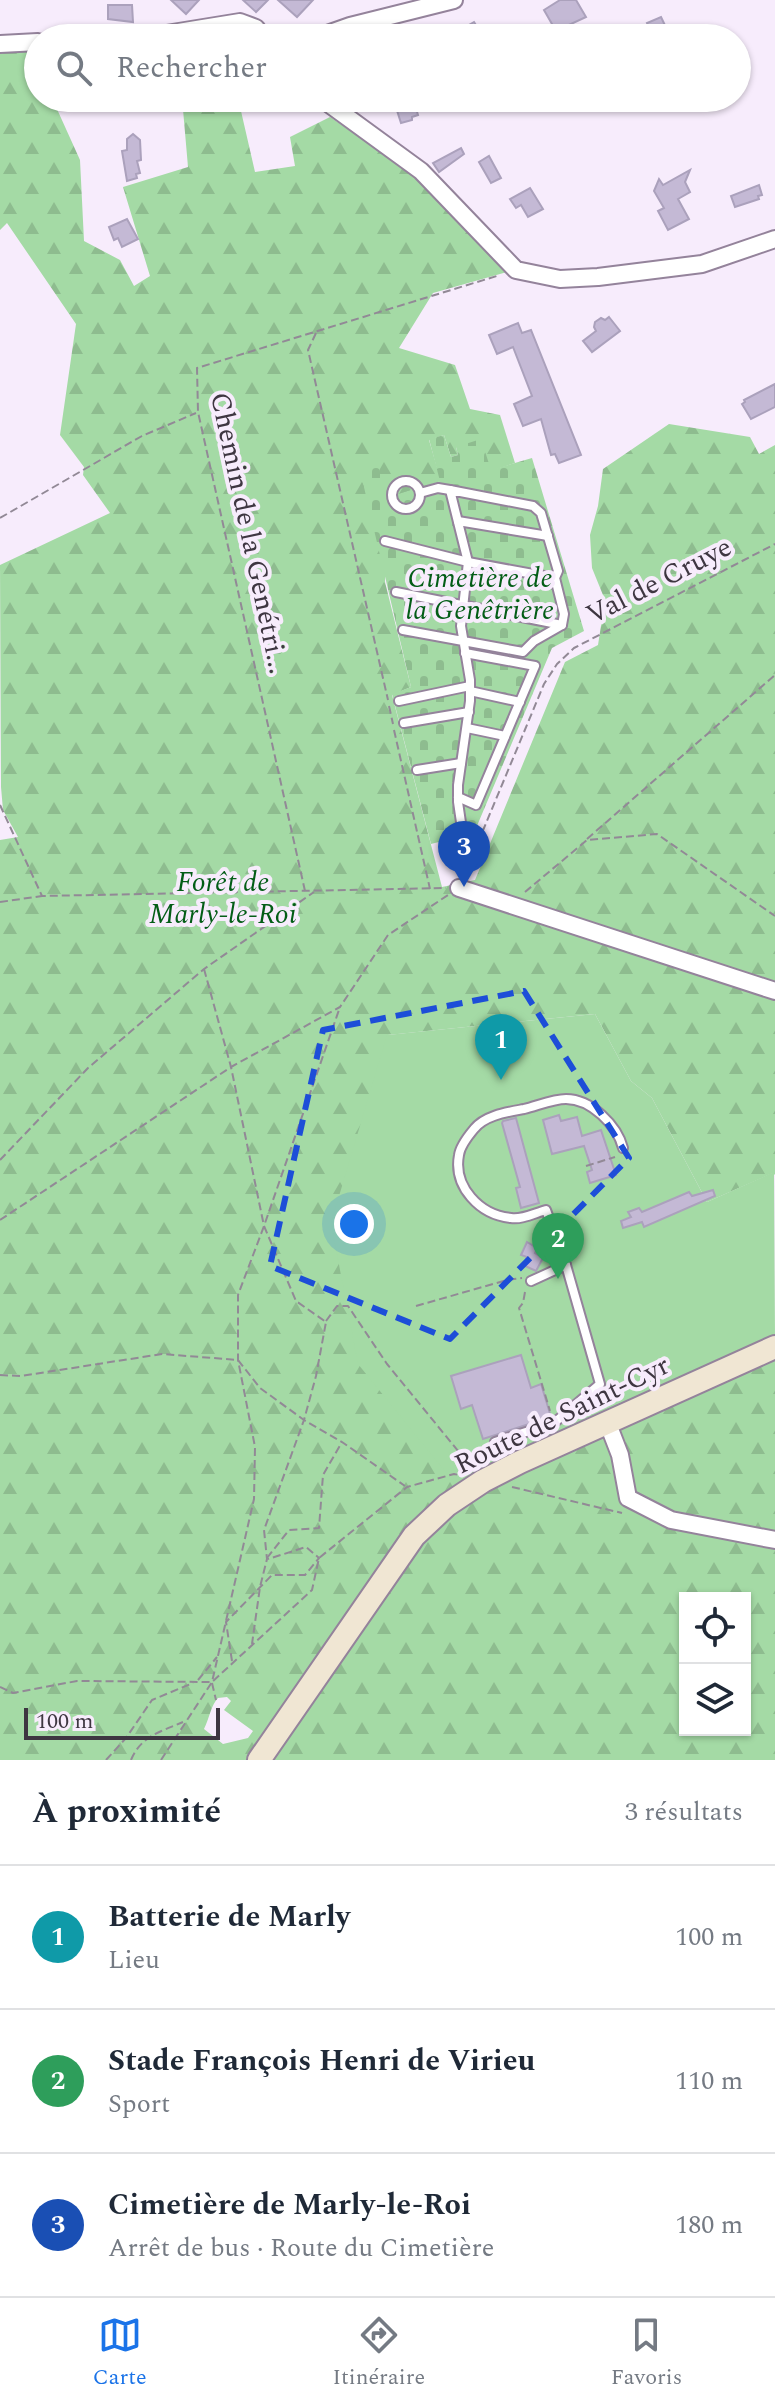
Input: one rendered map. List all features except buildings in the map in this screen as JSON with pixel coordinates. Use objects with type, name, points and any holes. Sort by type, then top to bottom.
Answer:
[{"type":"main road","name":"Route de Saint-Cyr","points":[[259,1760],[414,1536],[447,1505],[483,1481],[520,1462],[775,1347]]},
{"type":"street","points":[[358,24],[454,0]]},
{"type":"street","points":[[0,44],[24,43]]},
{"type":"street","points":[[340,112],[421,171],[516,270],[560,279],[643,272],[702,264],[775,239]]},
{"type":"street","points":[[459,888],[775,991]]},
{"type":"street","points":[[608,1424],[620,1455],[628,1498],[671,1520],[775,1540]]},
{"type":"lane","points":[[403,630],[523,652],[534,641],[562,625],[564,614],[555,578],[558,571],[548,536],[541,513],[533,506],[438,488],[420,493]]},
{"type":"lane","points":[[450,490],[468,562],[462,605],[462,641],[470,688],[469,712],[458,797],[463,836]]},
{"type":"lane","points":[[458,521],[548,536]]},
{"type":"lane","points":[[385,541],[468,562],[555,578]]},
{"type":"lane","points":[[396,592],[562,625]]},
{"type":"lane","points":[[458,797],[476,805],[535,666],[465,653]]},
{"type":"lane","points":[[399,701],[470,688],[520,702]]},
{"type":"lane","points":[[404,723],[469,712]]},
{"type":"lane","points":[[467,728],[505,736]]},
{"type":"lane","points":[[417,770],[461,763]]},
{"type":"lane","points":[[495,1442],[554,1423],[600,1384],[566,1265],[546,1210],[514,1219],[489,1214],[471,1199],[459,1176],[459,1153],[475,1126],[500,1114],[566,1099],[586,1104],[608,1122],[621,1139],[623,1148]]},
{"type":"lane","points":[[531,1281],[566,1265]]},
{"type":"path","name":"Chemin de la Genétri...","points":[[305,891],[198,412],[197,368],[516,270]]},
{"type":"path","points":[[317,331],[308,350],[430,889]]},
{"type":"path","points":[[0,518],[142,436],[198,412]]},
{"type":"path","name":"Val de Cruye","points":[[459,888],[544,684],[557,664],[574,648],[775,544]]},
{"type":"path","points":[[509,906],[775,675]]},
{"type":"path","points":[[0,805],[42,896]]},
{"type":"path","points":[[587,840],[657,834],[775,916]]},
{"type":"path","points":[[0,902],[42,896],[459,888]]},
{"type":"path","points":[[216,1700],[212,1682],[254,1499],[255,1447],[238,1360],[238,1295],[340,1007],[388,935],[459,888]]},
{"type":"path","points":[[0,1160],[88,1068],[204,969],[315,891]]},
{"type":"path","points":[[204,969],[231,1067],[264,1226],[296,1301],[326,1322]]},
{"type":"path","points":[[0,1220],[231,1067],[340,1007]]},
{"type":"path","points":[[586,1166],[613,1159],[623,1148]]},
{"type":"path","points":[[416,1306],[507,1280],[525,1278],[531,1281],[519,1308],[554,1423]]},
{"type":"path","points":[[252,1645],[267,1559],[264,1530],[304,1420],[326,1322],[337,1306],[348,1306],[387,1364],[483,1481]]},
{"type":"path","points":[[0,1375],[21,1376],[162,1354],[238,1360],[260,1388],[407,1487]]},
{"type":"path","points":[[267,1559],[289,1530],[319,1528],[323,1475],[342,1442]]},
{"type":"path","points":[[226,1622],[272,1575],[305,1575],[319,1558],[407,1487],[454,1474],[483,1481]]},
{"type":"path","points":[[514,1488],[620,1513]]},
{"type":"path","points":[[267,1559],[306,1547],[319,1558]]},
{"type":"path","points":[[161,1760],[212,1682],[312,1590],[319,1558]]},
{"type":"path","points":[[226,1622],[232,1663]]},
{"type":"path","points":[[106,1760],[126,1738],[152,1700],[197,1682],[218,1656]]},
{"type":"path","points":[[0,1687],[13,1693],[77,1681],[212,1682]]},
{"type":"path","points":[[131,1760],[136,1748],[150,1736],[186,1721]]},
{"type":"highlighted area","points":[[524,991],[629,1158],[450,1339],[270,1266],[323,1030]]},
{"type":"green space","name":"Forêt de Marly-le-Roi","points":[[24,46],[24,112],[58,112],[80,160],[84,241],[120,260],[134,286],[150,276],[123,187],[188,167],[183,112],[241,112],[255,172],[295,166],[290,137],[330,117],[417,176],[507,272],[433,293],[399,348],[455,365],[470,409],[500,415],[515,463],[491,471],[456,447],[458,455],[451,457],[444,435],[429,440],[441,481],[385,499],[385,582],[411,687],[392,695],[442,887],[475,880],[565,662],[598,645],[605,600],[592,568],[590,535],[603,469],[669,424],[750,437],[759,454],[775,445],[775,1175],[773,1173],[707,1202],[652,1098],[631,1081],[595,1014],[388,1035],[775,1336],[775,1760],[0,1760],[0,840],[18,837],[3,810],[1,787],[0,565],[110,513],[83,475],[84,467],[60,435],[76,324],[7,223],[0,230],[0,49]],"holes":[[[227,1697],[231,1701],[224,1710],[253,1731],[248,1738],[223,1744],[204,1729],[218,1698]]]},
{"type":"green space","name":"Cimetière de la Genêtrière","points":[[444,435],[451,457],[458,455],[456,447],[481,439],[491,470],[532,458],[584,631],[552,648],[474,833],[431,844],[392,694],[411,687],[359,466],[377,461],[386,498],[440,481],[429,439]]},
{"type":"green space","points":[[595,1014],[631,1081],[652,1098],[707,1202],[774,1172],[775,1337],[457,1486],[358,1364],[331,1223],[387,1035]]},
{"type":"place","name":"Cimetière de Marly-le-Roi","points":[[464,887]]},
{"type":"place","name":"Batterie de Marly","points":[[501,1080]]},
{"type":"place","name":"Stade François Henri de Virieu","points":[[558,1279]]}]
